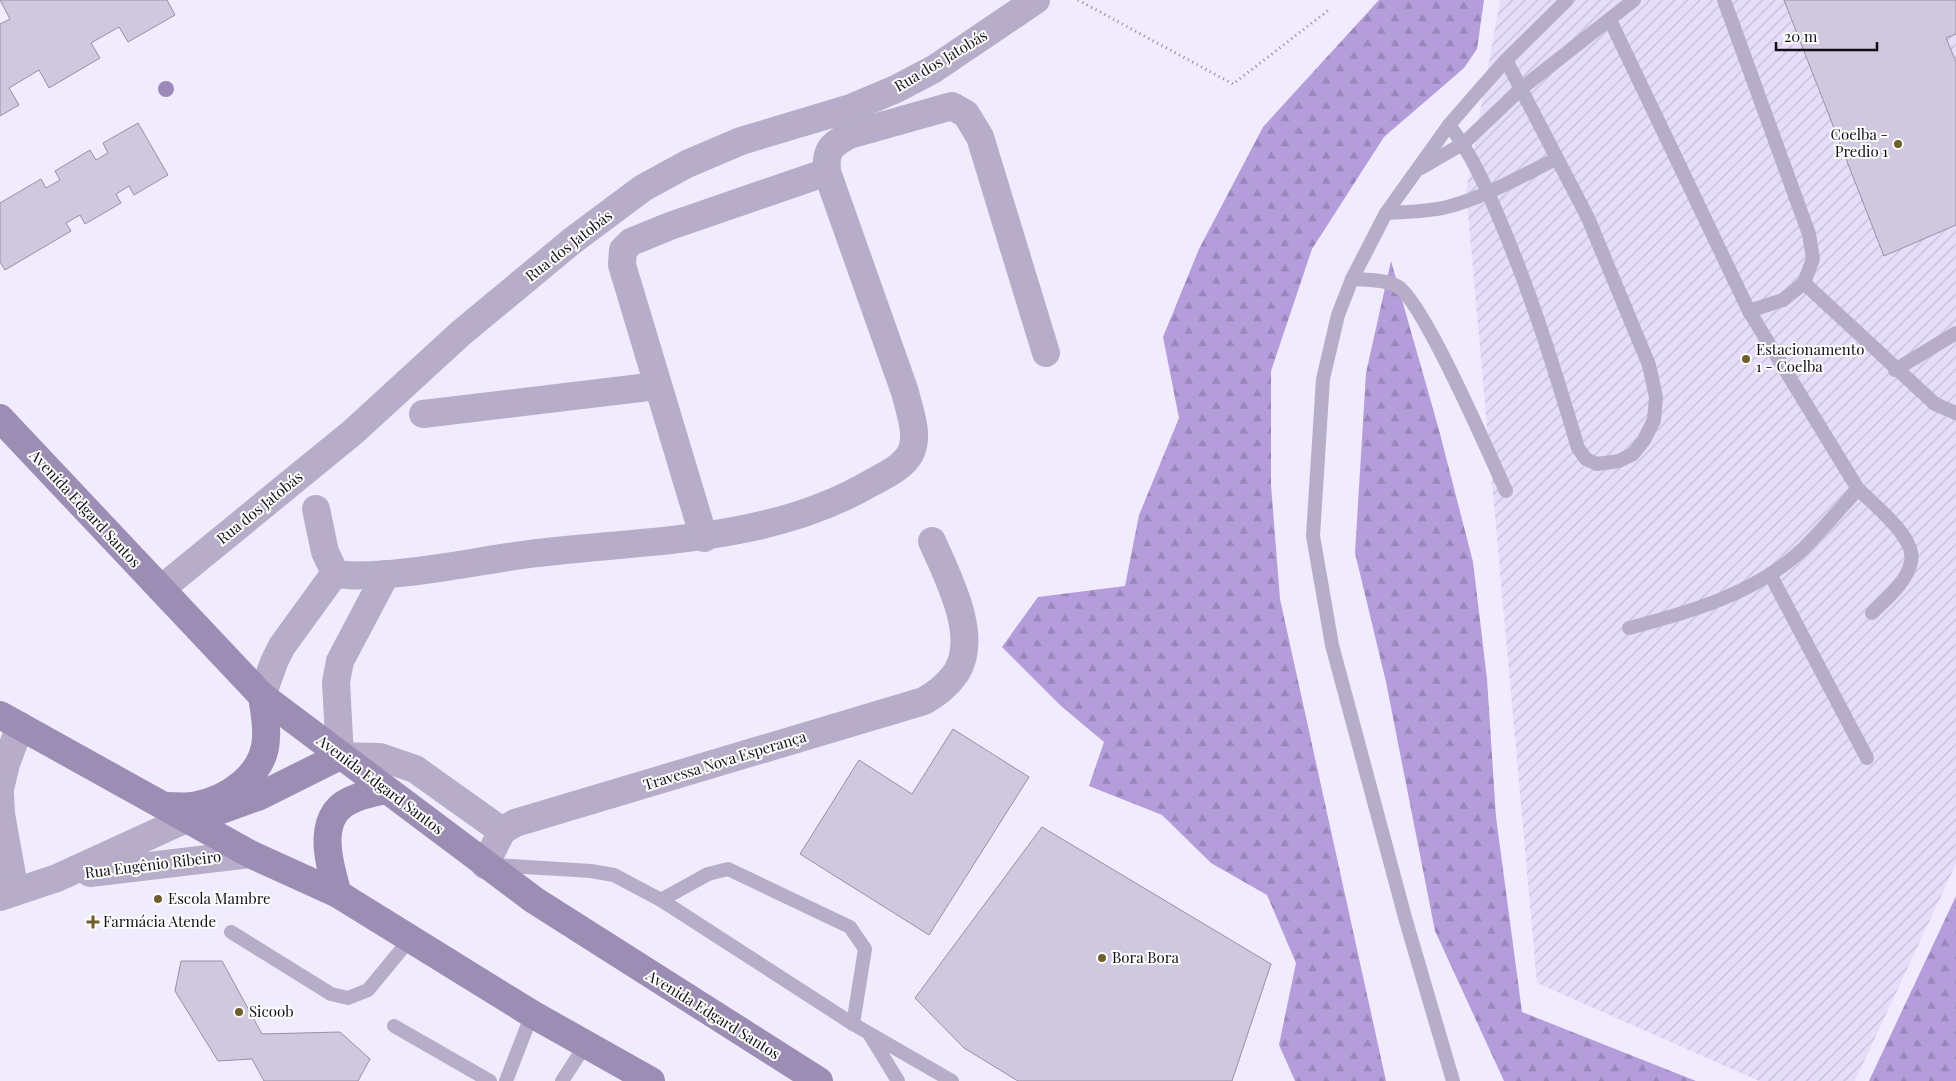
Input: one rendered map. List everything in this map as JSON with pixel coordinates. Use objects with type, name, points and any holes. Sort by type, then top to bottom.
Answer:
[{"type":"main road","name":"Avenida Edgard Santos","points":[[0,418],[262,696],[485,865],[606,948],[819,1081]]},
{"type":"main road","points":[[176,813],[216,799],[244,783],[258,767],[264,755],[266,739],[262,696]]},
{"type":"main road","points":[[10,721],[250,854],[338,894],[532,1014],[651,1081]]},
{"type":"main road","points":[[176,813],[222,810],[260,796],[340,756]]},
{"type":"main road","points":[[338,894],[327,849],[328,827],[339,810],[354,798],[386,790]]},
{"type":"street","name":"Rua dos Jatobás","points":[[161,589],[353,432],[461,333],[572,242],[643,188],[687,164],[740,141],[851,108],[896,89],[934,70],[1036,0]]},
{"type":"street","points":[[316,509],[325,552],[335,573],[343,576],[386,574],[517,556],[704,538],[799,516],[841,501],[896,469],[910,454],[914,428],[905,392],[827,172],[826,159],[831,147],[849,135],[952,106],[966,114],[980,137],[1046,353]]},
{"type":"street","points":[[704,538],[622,265],[623,250],[631,242],[670,226],[827,172]]},
{"type":"street","points":[[423,414],[657,386]]},
{"type":"street","name":"Travessa Nova Esperança","points":[[502,832],[515,823],[924,701],[945,687],[957,671],[963,654],[964,632],[958,607],[932,541]]},
{"type":"street","points":[[262,696],[282,646],[335,573]]},
{"type":"street","points":[[386,574],[340,661],[336,682],[340,756],[380,757],[415,769],[502,832],[485,865]]},
{"type":"street","points":[[0,789],[6,764],[10,721]]},
{"type":"street","points":[[0,794],[8,894]]},
{"type":"street","name":"Rua Eugênio Ribeiro","points":[[57,878],[176,813]]},
{"type":"street","name":"Rua Eugênio Ribeiro","points":[[8,894],[57,878],[126,867],[250,854]]},
{"type":"lane","points":[[1453,1081],[1406,921],[1332,645],[1313,536],[1323,379],[1338,314],[1352,279],[1386,213],[1450,125],[1506,60],[1567,0]]},
{"type":"lane","points":[[1418,169],[1464,143],[1522,88],[1634,0]]},
{"type":"lane","points":[[1724,0],[1808,234],[1813,258],[1804,284],[1783,300],[1749,311]]},
{"type":"lane","points":[[1610,20],[1749,311],[1858,489],[1899,530],[1908,545],[1912,560],[1906,574],[1894,591],[1872,613]]},
{"type":"lane","points":[[1450,125],[1464,143],[1488,191],[1516,259],[1551,358],[1578,448],[1586,459],[1597,464],[1619,461],[1633,454],[1644,440],[1654,420],[1656,397],[1649,365],[1588,218],[1506,60]]},
{"type":"lane","points":[[1386,213],[1422,212],[1447,207],[1488,191],[1556,159]]},
{"type":"lane","points":[[1352,279],[1388,283],[1398,286],[1408,295],[1425,321],[1506,491]]},
{"type":"lane","points":[[1804,284],[1895,370],[1935,404],[1956,413]]},
{"type":"lane","points":[[1895,370],[1956,334]]},
{"type":"lane","points":[[1629,628],[1719,602],[1770,574],[1803,549],[1858,489]]},
{"type":"lane","points":[[1770,574],[1868,758]]},
{"type":"lane","points":[[485,865],[591,871],[614,875],[661,900],[853,1024],[952,1081]]},
{"type":"lane","points":[[661,900],[708,874],[728,869],[850,927],[865,949],[853,1024]]},
{"type":"lane","points":[[231,932],[331,994],[348,998],[368,990],[410,938]]},
{"type":"lane","points":[[506,1081],[532,1014]]},
{"type":"lane","points":[[394,1026],[490,1081]]},
{"type":"lane","points":[[869,1033],[898,1081]]},
{"type":"lane","points":[[562,1081],[586,1044]]},
{"type":"path","points":[[1078,0],[1233,84],[1330,10]]},
{"type":"shaded area","points":[[1500,0],[1956,0],[1956,864],[1855,1081],[1759,1081],[1537,983],[1466,192]]},
{"type":"green space","points":[[1379,0],[1484,0],[1477,49],[1464,68],[1384,137],[1312,249],[1271,371],[1271,485],[1280,599],[1386,1081],[1295,1081],[1279,1045],[1296,963],[1267,895],[1211,863],[1162,815],[1089,786],[1104,742],[1061,706],[1002,647],[1038,597],[1125,586],[1139,515],[1179,418],[1163,337],[1199,249],[1263,127]]},
{"type":"green space","points":[[1391,261],[1439,430],[1473,562],[1487,679],[1496,817],[1522,1012],[1696,1081],[1504,1081],[1435,931],[1386,682],[1355,553],[1366,373]]},
{"type":"green space","points":[[1956,896],[1956,1081],[1869,1081]]},
{"type":"building","points":[[0,0],[167,0],[175,15],[128,42],[119,27],[91,43],[100,58],[49,88],[39,70],[9,88],[19,105],[0,116],[0,24],[10,19]]},
{"type":"building","name":"Coelba - Predio 1","points":[[1784,0],[1956,0],[1956,34],[1946,38],[1956,62],[1956,225],[1884,256]]},
{"type":"building","points":[[138,123],[168,175],[134,195],[129,186],[116,194],[121,203],[85,224],[80,215],[66,223],[71,231],[5,270],[0,262],[0,203],[41,179],[46,188],[60,180],[55,171],[90,150],[96,160],[108,153],[103,143]]},
{"type":"building","points":[[953,729],[1029,777],[929,935],[800,854],[859,760],[912,794]]},
{"type":"building","name":"Bora Bora","points":[[1042,827],[1271,964],[1232,1081],[1018,1081],[964,1048],[915,998]]},
{"type":"building","points":[[181,961],[222,961],[262,1034],[340,1032],[370,1059],[358,1081],[264,1081],[252,1059],[218,1061],[175,991]]},
{"type":"place","name":"Coelba - Predio 1","points":[[1898,144]]},
{"type":"place","name":"Estacionamento 1 - Coelba","points":[[1746,359]]},
{"type":"place","name":"Escola Mambre","points":[[158,899]]},
{"type":"place","name":"Farmácia Atende","points":[[93,922]]},
{"type":"place","name":"Bora Bora","points":[[1102,958]]},
{"type":"place","name":"Sicoob","points":[[239,1012]]}]
